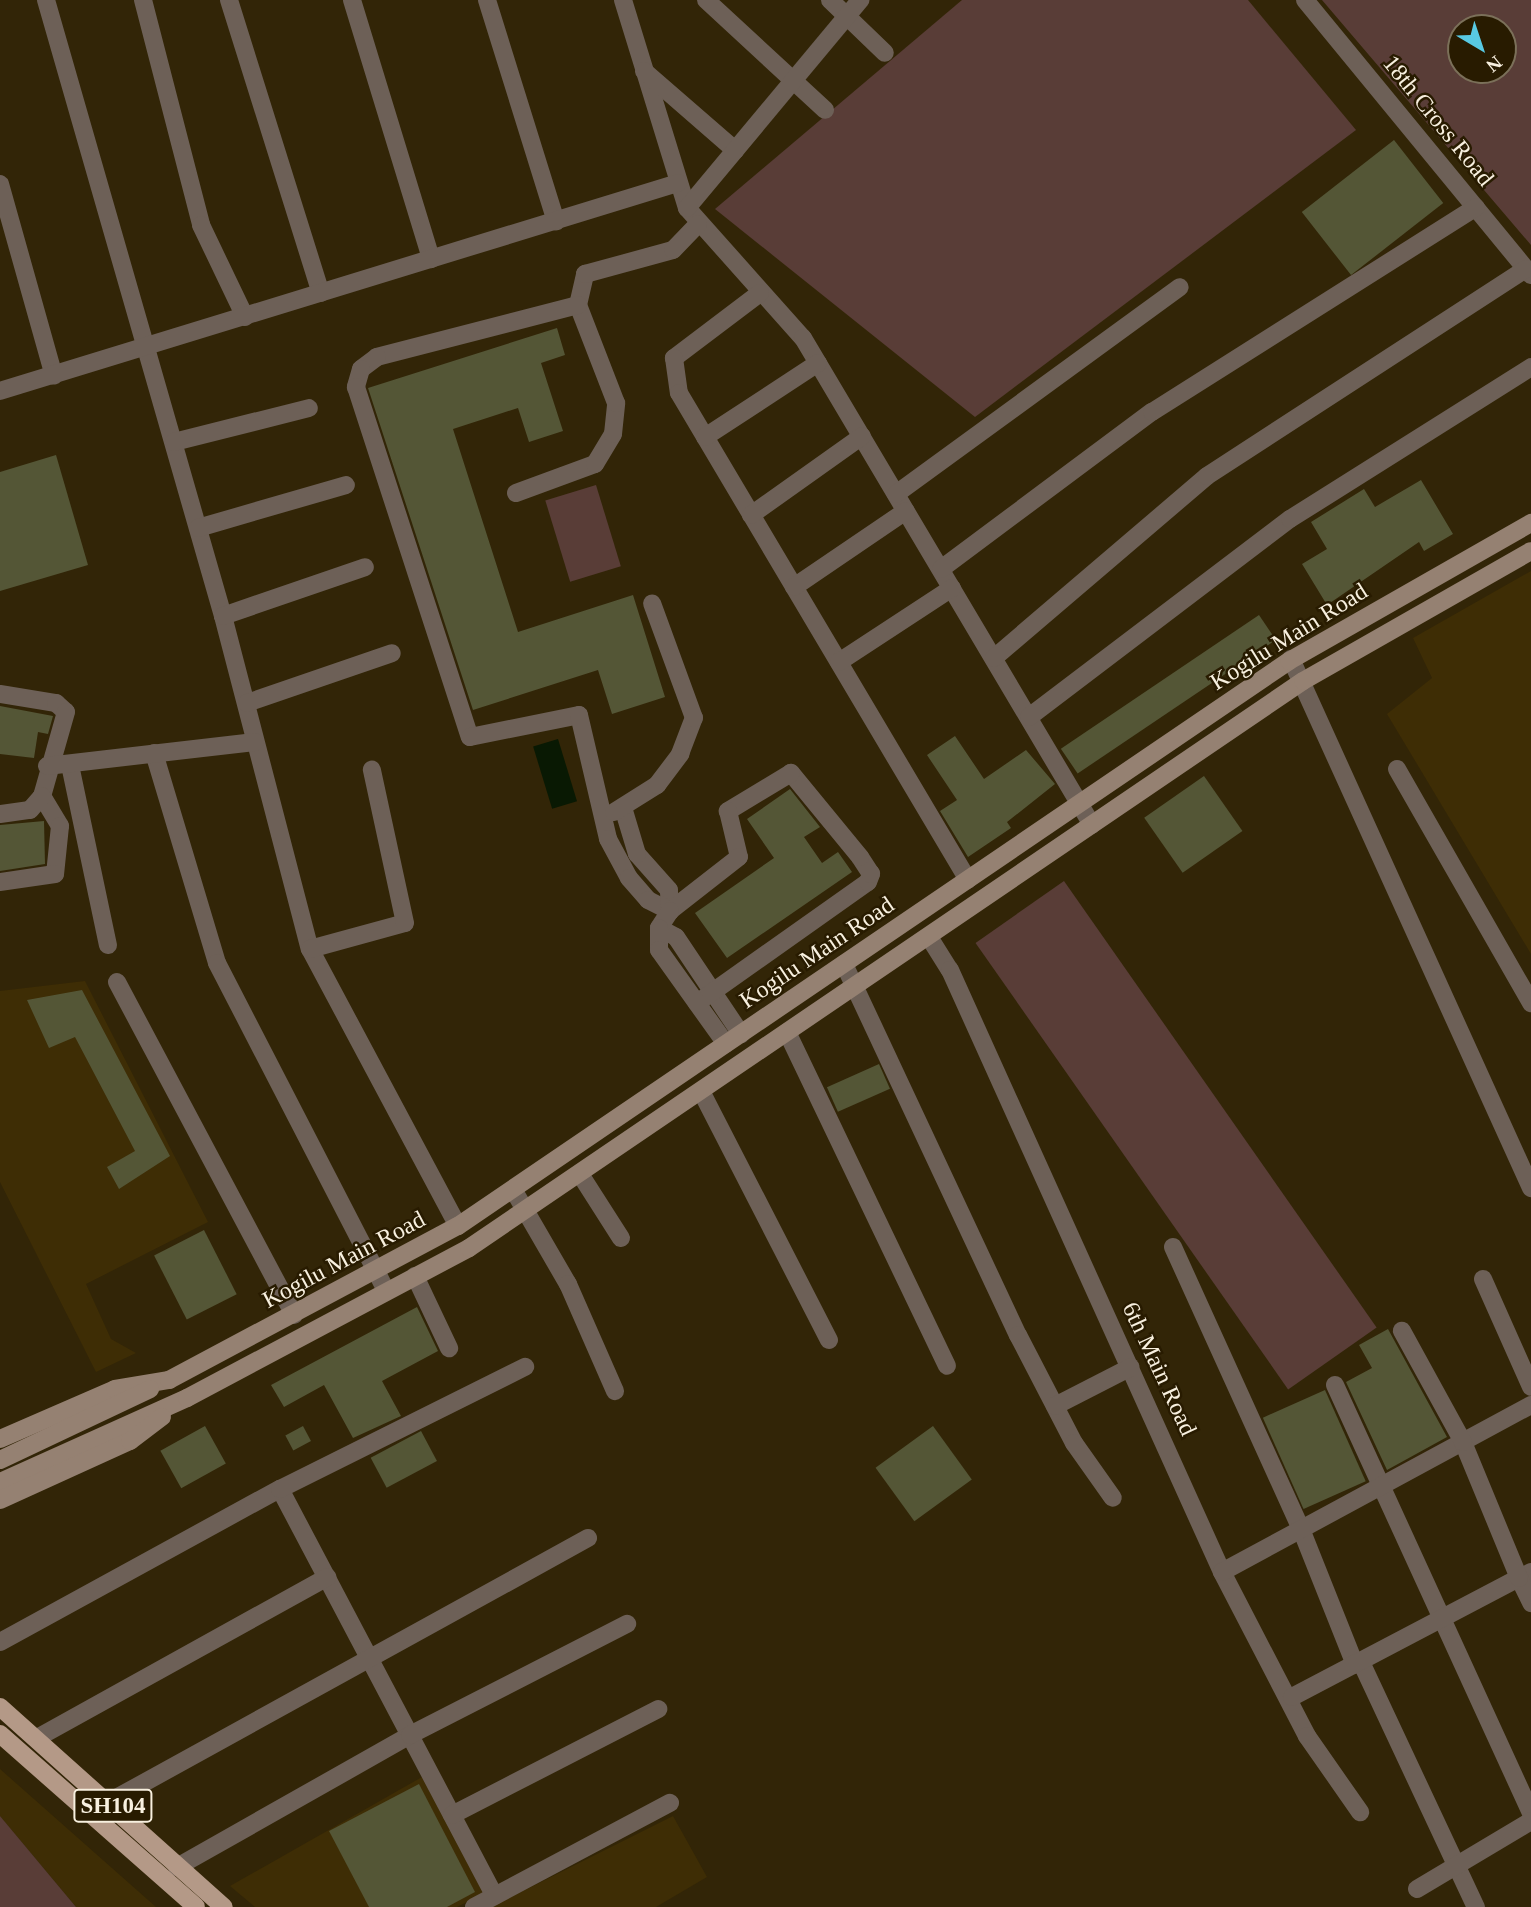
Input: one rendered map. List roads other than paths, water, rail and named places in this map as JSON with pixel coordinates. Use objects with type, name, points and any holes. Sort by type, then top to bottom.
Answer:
[{"type":"main road","name":"Kogilu Main Road","points":[[0,1439],[115,1389],[169,1380],[458,1226],[514,1191],[1291,659],[1531,523]]},
{"type":"main road","name":"Kogilu Main Road","points":[[187,1398],[415,1276],[528,1211],[1303,681],[1531,551]]},
{"type":"main road","points":[[0,1460],[169,1380]]},
{"type":"main road","points":[[0,1482],[187,1398]]},
{"type":"main road","points":[[0,1500],[130,1441],[187,1398]]},
{"type":"main road","name":"SH104","points":[[0,1707],[224,1907]]},
{"type":"main road","name":"SH104","points":[[0,1734],[196,1907]]},
{"type":"street","points":[[46,0],[223,616],[310,948],[458,1226]]},
{"type":"street","points":[[143,0],[201,225],[245,317]]},
{"type":"street","points":[[229,0],[321,293]]},
{"type":"street","points":[[352,0],[431,259]]},
{"type":"street","points":[[487,0],[556,221]]},
{"type":"street","points":[[706,0],[825,110]]},
{"type":"street","points":[[830,0],[885,53]]},
{"type":"street","points":[[687,208],[860,0]]},
{"type":"street","name":"18th Cross Road","points":[[1305,0],[1529,272]]},
{"type":"street","points":[[629,4],[644,71],[687,208],[818,363],[1092,825]]},
{"type":"street","points":[[644,71],[735,150]]},
{"type":"street","points":[[0,391],[678,183]]},
{"type":"street","points":[[0,184],[54,376]]},
{"type":"street","points":[[941,569],[1153,412],[1476,207]]},
{"type":"street","points":[[516,492],[595,464],[613,434],[616,403],[578,305],[585,274],[673,250],[698,224]]},
{"type":"street","points":[[994,658],[1207,476],[1529,272]]},
{"type":"street","points":[[896,494],[1180,287]]},
{"type":"street","points":[[760,293],[674,358],[679,393],[968,880]]},
{"type":"street","points":[[578,305],[377,358],[361,369],[356,387],[470,737],[579,716],[608,839],[629,878],[648,900],[670,911]]},
{"type":"street","points":[[705,438],[818,363]]},
{"type":"street","points":[[1029,717],[1290,519],[1531,367]]},
{"type":"street","points":[[173,442],[309,408]]},
{"type":"street","points":[[751,515],[862,436]]},
{"type":"street","points":[[198,528],[346,485]]},
{"type":"street","points":[[794,587],[906,511]]},
{"type":"street","points":[[223,616],[365,567]]},
{"type":"street","points":[[839,662],[952,588]]},
{"type":"street","points":[[604,813],[624,811],[657,785],[680,754],[694,718],[652,603]]},
{"type":"street","points":[[247,703],[392,653]]},
{"type":"street","points":[[1291,659],[1531,1188]]},
{"type":"street","points":[[0,694],[63,706],[42,796],[30,810],[0,814]]},
{"type":"street","points":[[47,766],[255,742]]},
{"type":"street","points":[[154,753],[217,963],[386,1290]]},
{"type":"street","points":[[70,765],[108,945]]},
{"type":"street","points":[[1397,769],[1531,1003]]},
{"type":"street","points":[[310,948],[405,923],[372,770]]},
{"type":"street","points":[[697,1003],[855,895],[871,874],[791,773],[728,810],[739,857],[670,911],[659,928],[659,950],[726,1044]]},
{"type":"street","points":[[0,882],[55,874],[60,826],[42,796]]},
{"type":"street","points":[[624,811],[637,855],[669,890],[670,911]]},
{"type":"street","points":[[659,928],[676,937],[741,1034]]},
{"type":"street","name":"6th Main Road","points":[[929,937],[950,970],[1222,1572],[1292,1698],[1307,1735],[1360,1812]]},
{"type":"street","points":[[844,964],[1055,1406],[1113,1498]]},
{"type":"street","points":[[117,982],[294,1315]]},
{"type":"street","points":[[787,1032],[947,1366]]},
{"type":"street","points":[[701,1091],[829,1340]]},
{"type":"street","points":[[580,1174],[621,1238]]},
{"type":"street","points":[[514,1191],[528,1211],[615,1391]]},
{"type":"street","points":[[1173,1248],[1301,1529],[1358,1663],[1475,1907]]},
{"type":"street","points":[[415,1276],[449,1348]]},
{"type":"street","points":[[1483,1279],[1531,1387]]},
{"type":"street","points":[[1402,1331],[1463,1442],[1525,1575],[1531,1603]]},
{"type":"street","points":[[0,1642],[280,1489],[525,1367]]},
{"type":"street","points":[[1055,1406],[1131,1367]]},
{"type":"street","points":[[1335,1385],[1384,1485],[1438,1619],[1531,1814]]},
{"type":"street","points":[[1222,1572],[1531,1405]]},
{"type":"street","points":[[280,1489],[495,1896]]},
{"type":"street","points":[[108,1802],[588,1538]]},
{"type":"street","points":[[1292,1698],[1525,1575]]},
{"type":"street","points":[[37,1738],[327,1577]]},
{"type":"street","points":[[177,1867],[410,1735],[627,1624]]},
{"type":"street","points":[[452,1815],[657,1709]]},
{"type":"street","points":[[474,1907],[670,1803]]},
{"type":"street","points":[[1417,1889],[1453,1864],[1531,1821]]}]
